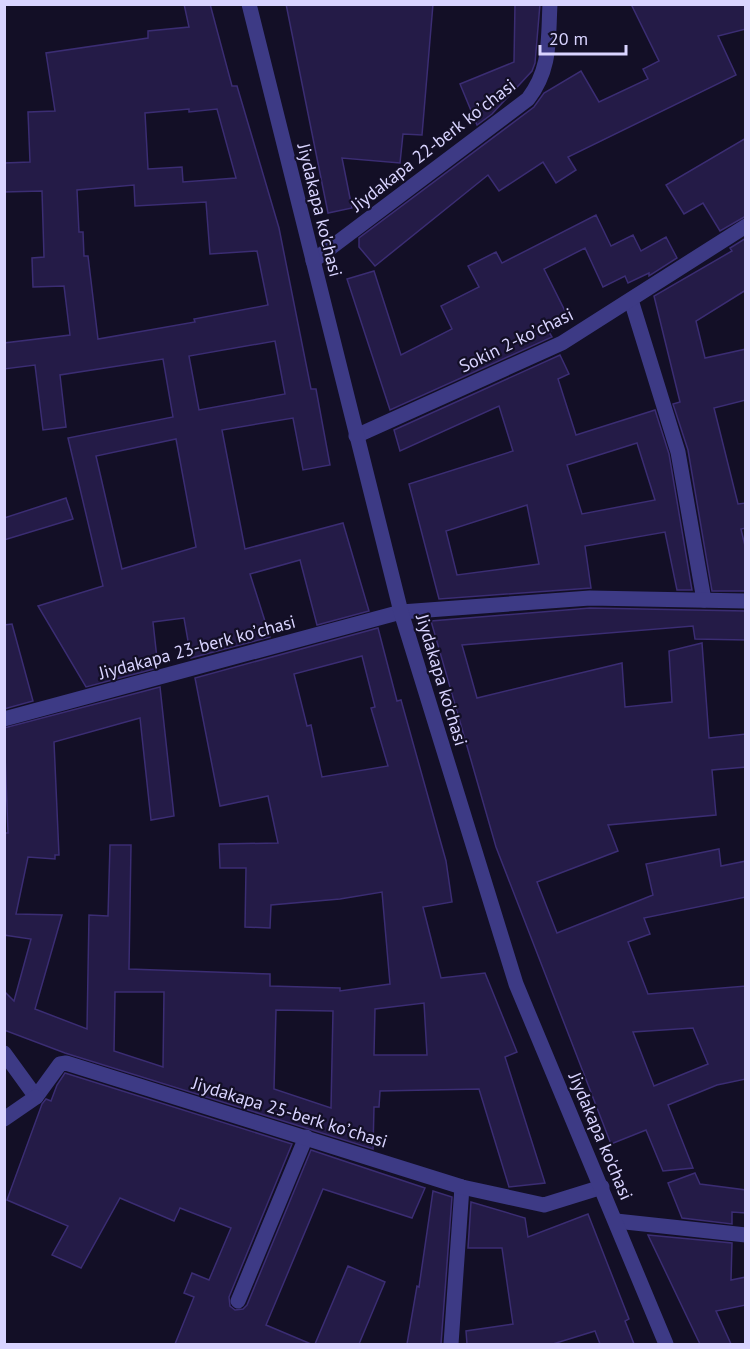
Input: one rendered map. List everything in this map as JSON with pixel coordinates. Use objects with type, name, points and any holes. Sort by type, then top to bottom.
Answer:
[{"type":"street","name":"Jiydakapa ko'chasi","points":[[249,4],[400,612],[516,984],[666,1344]]},
{"type":"street","name":"Jiydakapa 22-berk koʼchasi","points":[[313,261],[528,99],[538,87],[547,65],[550,4]]},
{"type":"street","name":"Sokin 2-koʼchasi","points":[[356,436],[562,343],[746,226]]},
{"type":"street","points":[[631,300],[678,452],[705,600]]},
{"type":"street","name":"Jiydakapa 23-berk koʼchasi","points":[[4,719],[400,612],[590,598],[746,601]]},
{"type":"street","points":[[4,1053],[36,1097],[4,1119]]},
{"type":"street","name":"Jiydakapa 25-berk koʼchasi","points":[[36,1097],[60,1064],[66,1063],[462,1187],[544,1205],[602,1187]]},
{"type":"street","points":[[238,1300],[306,1137]]},
{"type":"street","points":[[451,1344],[462,1187]]},
{"type":"street","points":[[616,1221],[746,1235]]},
{"type":"building","points":[[184,4],[210,4],[232,86],[237,86],[279,228],[311,389],[316,389],[330,465],[303,470],[293,418],[222,430],[245,549],[343,523],[369,611],[317,625],[300,560],[250,574],[270,637],[191,658],[184,618],[153,622],[158,668],[86,687],[38,606],[103,586],[68,438],[173,417],[163,359],[60,375],[66,427],[43,430],[35,365],[4,369],[4,343],[70,335],[64,286],[33,287],[32,258],[44,257],[42,191],[4,192],[4,163],[30,162],[28,112],[55,111],[46,53],[148,38],[148,31],[189,27]],"holes":[[[217,109],[236,178],[183,182],[182,167],[148,169],[145,113]],[[134,185],[135,206],[206,202],[210,254],[257,251],[268,305],[194,319],[195,322],[98,339],[88,256],[84,256],[83,232],[79,232],[77,190]],[[275,341],[285,394],[199,410],[189,356]],[[176,439],[196,547],[122,569],[96,456]]]},
{"type":"building","points":[[286,4],[433,4],[422,135],[403,134],[400,163],[342,158],[352,208],[328,213]]},
{"type":"building","points":[[515,4],[540,4],[535,63],[532,71],[492,114],[477,125],[460,84],[514,62]]},
{"type":"building","points":[[631,4],[746,4],[746,29],[718,36],[736,75],[568,157],[576,170],[556,183],[543,162],[499,191],[488,175],[375,266],[359,247],[359,238],[534,107],[544,93],[581,71],[599,102],[648,79],[643,69],[659,61]]},
{"type":"building","points":[[746,138],[746,216],[720,231],[703,203],[684,214],[666,185]]},
{"type":"building","points":[[596,215],[611,246],[633,235],[641,251],[666,237],[677,258],[649,276],[649,273],[628,283],[625,276],[603,287],[585,248],[544,269],[570,321],[549,332],[552,337],[390,410],[347,279],[374,271],[401,355],[452,329],[441,306],[479,287],[468,266],[496,252],[502,263]]},
{"type":"building","points":[[746,238],[746,290],[696,321],[705,358],[746,349],[746,400],[714,408],[738,504],[746,503],[746,528],[741,529],[746,550],[746,591],[712,591],[688,450],[673,404],[680,402],[654,296],[732,251],[730,248]]},
{"type":"building","points":[[560,355],[569,374],[558,379],[576,435],[655,410],[669,454],[692,590],[677,590],[665,532],[585,546],[591,588],[439,599],[409,484],[513,451],[499,406],[400,451],[394,430]],"holes":[[[637,443],[655,500],[582,514],[567,465]],[[527,505],[539,564],[457,575],[446,531]]]},
{"type":"building","points":[[66,498],[73,519],[4,540],[4,518]]},
{"type":"building","points":[[590,608],[746,611],[746,640],[695,639],[693,626],[462,645],[477,698],[622,663],[625,707],[672,702],[669,651],[702,643],[709,738],[746,734],[746,767],[712,770],[716,815],[608,825],[618,851],[537,882],[557,933],[653,895],[646,864],[719,849],[721,866],[746,861],[746,897],[644,918],[650,934],[628,942],[648,994],[746,986],[746,1079],[717,1085],[668,1105],[693,1168],[663,1171],[646,1130],[611,1144],[496,847],[431,621]],"holes":[[[693,1028],[708,1064],[654,1086],[633,1032]]]},
{"type":"building","points":[[12,624],[33,701],[4,709],[4,625]]},
{"type":"building","points":[[378,628],[397,701],[401,700],[446,861],[452,902],[423,907],[441,978],[485,973],[517,1052],[505,1057],[545,1183],[509,1187],[479,1089],[380,1091],[379,1107],[374,1107],[373,1149],[65,1053],[4,1030],[4,991],[14,1001],[31,939],[4,935],[4,833],[8,833],[4,728],[160,687],[174,816],[151,820],[140,718],[54,742],[59,855],[55,855],[55,859],[28,857],[16,914],[62,915],[35,1009],[87,1029],[89,915],[108,916],[110,845],[131,845],[129,969],[270,974],[270,986],[340,988],[340,991],[390,984],[382,892],[340,899],[271,905],[270,928],[245,927],[246,868],[220,868],[219,844],[278,843],[268,796],[220,806],[195,678]],"holes":[[[362,656],[375,707],[371,708],[388,766],[322,777],[311,725],[307,726],[294,674]],[[115,992],[164,992],[163,1067],[114,1051]],[[424,1003],[427,1055],[374,1055],[375,1009]],[[276,1010],[333,1011],[331,1108],[274,1089]]]},
{"type":"building","points":[[65,1073],[292,1144],[229,1297],[230,1306],[235,1310],[243,1309],[247,1305],[311,1150],[425,1188],[412,1218],[323,1189],[266,1325],[311,1344],[175,1344],[194,1297],[184,1293],[192,1273],[209,1280],[231,1228],[180,1208],[174,1221],[120,1198],[81,1268],[52,1255],[68,1226],[7,1200],[42,1104],[46,1099],[51,1101]]},
{"type":"building","points":[[695,1173],[700,1184],[746,1190],[746,1213],[732,1212],[732,1224],[682,1218],[668,1183]]},
{"type":"building","points":[[433,1191],[452,1197],[441,1344],[407,1344],[417,1286],[419,1287]]},
{"type":"building","points":[[471,1202],[525,1218],[528,1237],[588,1214],[629,1319],[625,1321],[634,1344],[600,1344],[595,1331],[553,1344],[467,1344],[466,1331],[513,1324],[502,1248],[468,1248]]},
{"type":"building","points":[[648,1235],[732,1243],[731,1280],[746,1277],[746,1305],[716,1311],[731,1344],[700,1344]]},
{"type":"building","points":[[348,1266],[385,1282],[359,1344],[315,1344]]}]
